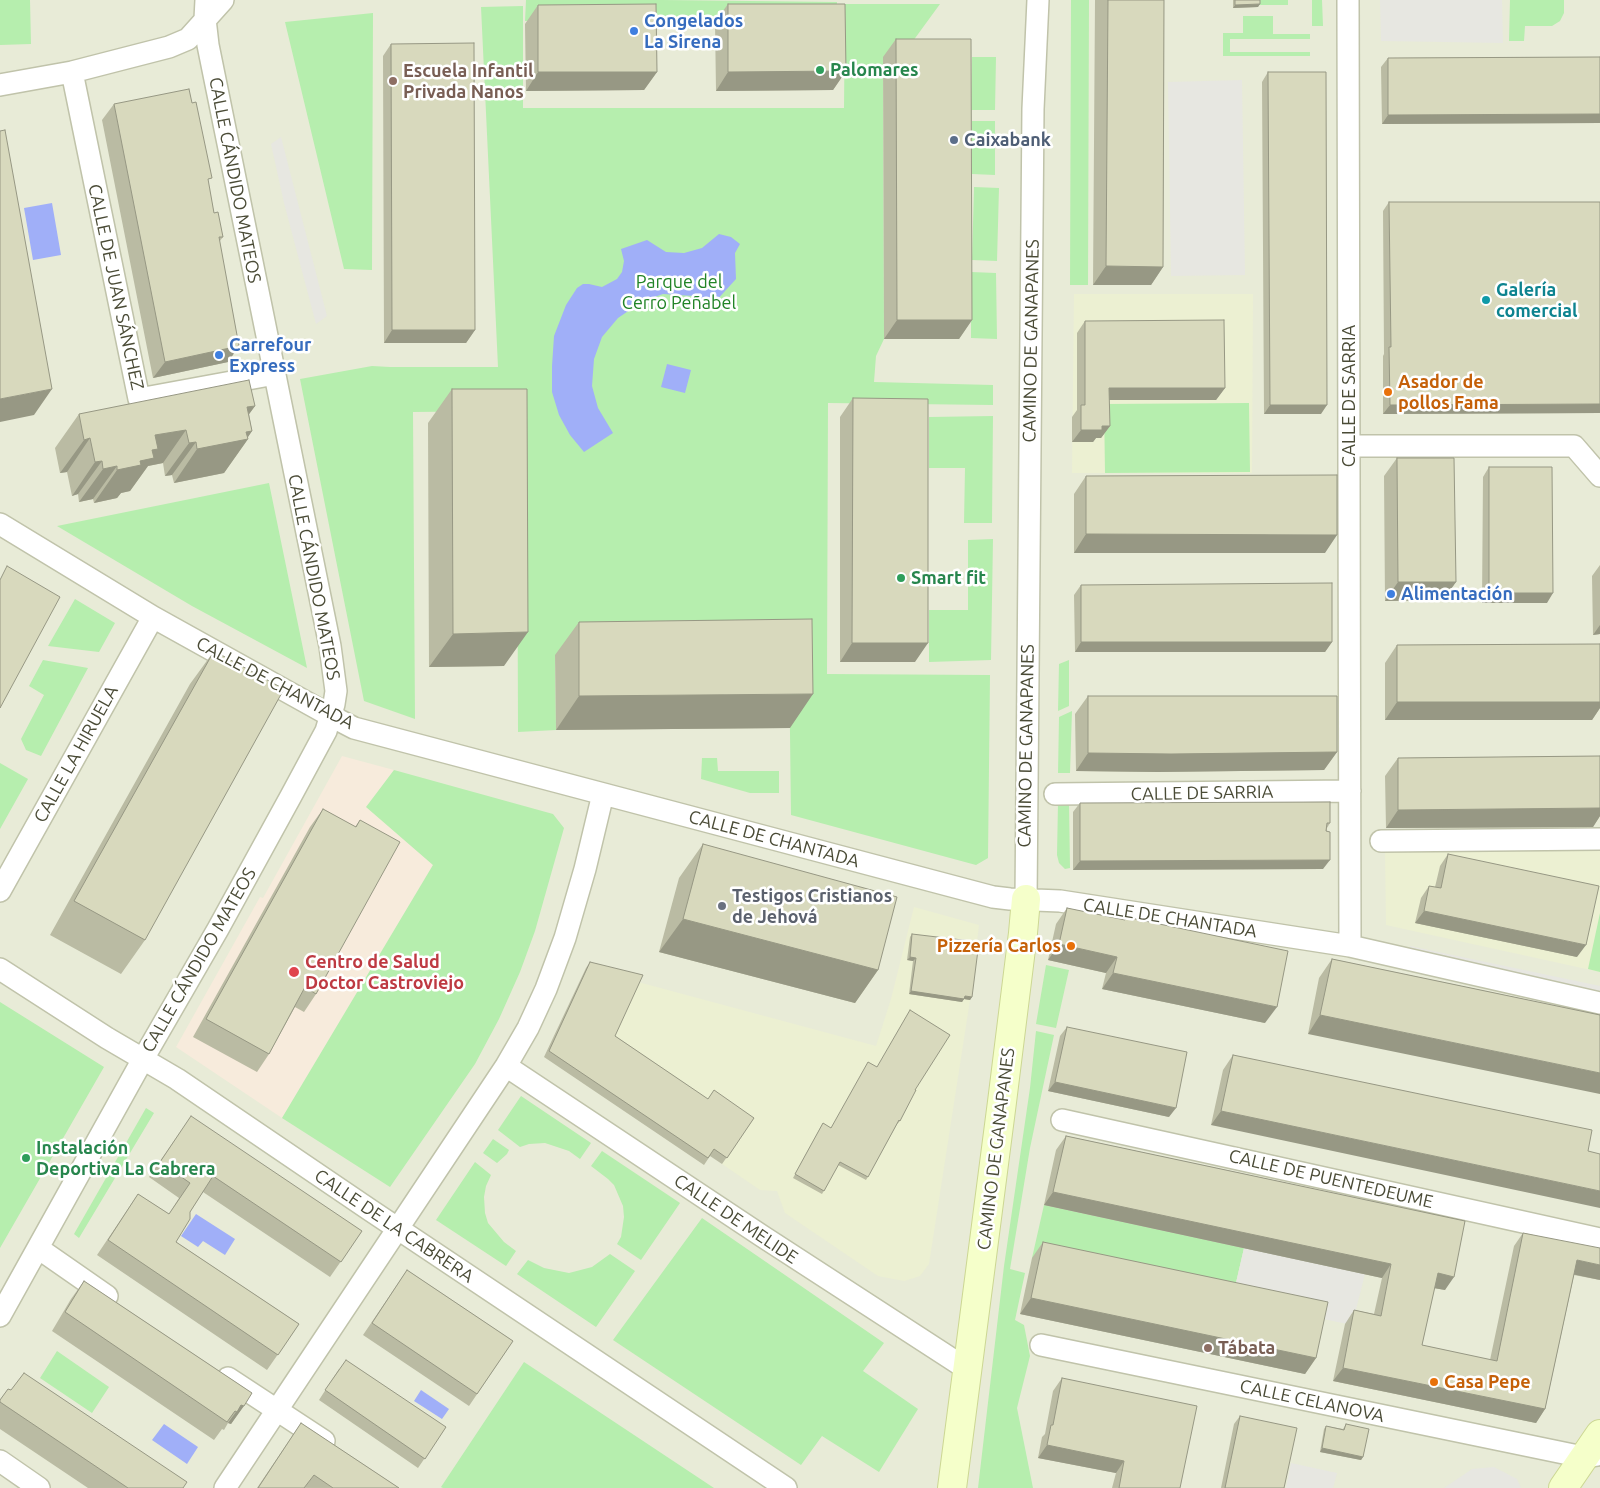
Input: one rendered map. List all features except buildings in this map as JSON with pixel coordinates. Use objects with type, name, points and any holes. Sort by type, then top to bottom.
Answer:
[{"type":"street","points":[[0,85],[72,72],[169,47],[188,39],[205,10],[223,0]]},
{"type":"street","name":"CAMINO DE GANAPANES","points":[[952,1488],[1004,1092],[1026,899],[1032,110],[1038,0]]},
{"type":"street","name":"CALLE DE SARRIA","points":[[1348,0],[1350,946]]},
{"type":"street","name":"CALLE CÁNDIDO MATEOS","points":[[0,1316],[143,1059],[218,929],[326,730],[336,692],[330,646],[212,63],[205,10]]},
{"type":"street","name":"CALLE DE JUAN SÁNCHEZ","points":[[72,72],[139,399],[275,374]]},
{"type":"street","points":[[1349,446],[1574,446],[1600,476]]},
{"type":"street","name":"CALLE DE CHANTADA","points":[[0,524],[153,617],[354,728],[992,896],[1010,899],[1060,901],[1350,946],[1600,1003]]},
{"type":"street","name":"CALLE LA HIRUELA","points":[[0,891],[153,617]]},
{"type":"street","name":"CALLE DE SARRIA","points":[[1055,794],[1350,791]]},
{"type":"street","points":[[225,1488],[506,1066],[544,996],[559,956],[585,869],[603,794]]},
{"type":"street","points":[[1381,841],[1600,840]]},
{"type":"street","name":"CALLE DE LA CABRERA","points":[[0,969],[107,1038],[177,1079],[786,1488]]},
{"type":"street","name":"CALLE DE MELIDE","points":[[506,1066],[786,1252],[967,1369]]},
{"type":"street","name":"CALLE DE PUENTEDEUME","points":[[1062,1120],[1600,1239]]},
{"type":"street","points":[[38,1248],[126,1309]]},
{"type":"street","name":"CALLE CELANOVA","points":[[1041,1345],[1591,1456]]},
{"type":"street","points":[[215,1369],[338,1450]]},
{"type":"street","points":[[1563,1488],[1591,1456],[1600,1434]]},
{"type":"street","points":[[0,1461],[40,1488]]},
{"type":"shaded area","points":[[0,0],[1600,0],[1600,1488],[0,1488]]},
{"type":"shaded area","points":[[1380,0],[1502,0],[1503,43],[1381,41]]},
{"type":"shaded area","points":[[1242,80],[1245,275],[1171,276],[1168,82]]},
{"type":"shaded area","points":[[281,137],[327,316],[316,324],[284,203],[271,144]]},
{"type":"shaded area","points":[[1074,294],[1253,294],[1252,473],[1072,473]]},
{"type":"shaded area","name":"Centro de Salud Doctor Castroviejo","points":[[342,756],[394,770],[367,807],[433,865],[282,1118],[176,1047],[260,897],[263,898]]},
{"type":"shaded area","points":[[1600,845],[1600,972],[1386,925],[1385,849]]},
{"type":"shaded area","points":[[914,907],[979,925],[970,1000],[929,1264],[920,1276],[904,1281],[878,1276],[785,1213],[777,1191],[760,1190],[722,1164],[749,1125],[709,1097],[703,1106],[611,1042],[638,982],[876,1046],[891,999]]},
{"type":"shaded area","points":[[1410,946],[1600,986],[1600,992],[1409,952]]},
{"type":"shaded area","points":[[1244,1248],[1365,1274],[1352,1325],[1232,1300]]},
{"type":"shaded area","points":[[1291,1463],[1337,1473],[1333,1488],[1286,1488]]},
{"type":"shaded area","points":[[1494,1467],[1517,1479],[1521,1488],[1444,1488],[1472,1469]]},
{"type":"green space","points":[[0,0],[30,0],[31,44],[0,45]]},
{"type":"green space","points":[[526,0],[837,2],[836,18],[525,21]]},
{"type":"green space","points":[[1071,0],[1089,0],[1088,285],[1070,285]]},
{"type":"green space","points":[[1258,0],[1288,0],[1288,5],[1258,5]]},
{"type":"green space","points":[[1312,0],[1322,0],[1323,26],[1312,26]]},
{"type":"green space","points":[[1510,0],[1564,0],[1564,13],[1560,21],[1552,26],[1525,26],[1524,41],[1509,41]]},
{"type":"green space","name":"Parque del Cerro Peñabel","points":[[845,4],[940,4],[913,41],[883,58],[884,339],[876,356],[874,382],[993,385],[993,405],[828,403],[827,674],[990,675],[988,858],[976,865],[791,815],[789,653],[555,656],[556,730],[518,732],[517,411],[413,412],[415,719],[364,701],[300,379],[372,366],[498,367],[481,7],[523,6],[523,108],[844,108]]},
{"type":"green space","points":[[373,13],[372,270],[344,269],[285,22]]},
{"type":"green space","points":[[1243,16],[1273,16],[1273,34],[1310,34],[1310,39],[1230,39],[1230,52],[1310,52],[1310,56],[1223,56],[1223,33],[1243,33]]},
{"type":"green space","points":[[972,57],[996,57],[995,110],[971,110]]},
{"type":"green space","points":[[972,121],[995,121],[995,175],[972,174]]},
{"type":"green space","points":[[974,187],[999,188],[997,261],[972,260]]},
{"type":"green space","points":[[971,272],[996,273],[997,339],[971,338]]},
{"type":"green space","points":[[1249,403],[1250,472],[1105,473],[1104,404]]},
{"type":"green space","points":[[993,416],[992,523],[964,523],[965,468],[929,468],[929,417]]},
{"type":"green space","points":[[269,483],[307,668],[192,606],[57,526]]},
{"type":"green space","points":[[993,539],[991,660],[929,662],[929,610],[968,610],[968,540]]},
{"type":"green space","points":[[75,599],[115,623],[99,652],[48,646]]},
{"type":"green space","points":[[43,660],[88,668],[41,756],[26,750],[21,739],[44,695],[29,686]]},
{"type":"green space","points":[[1069,660],[1069,706],[1058,711],[1059,664]]},
{"type":"green space","points":[[1072,711],[1070,773],[1058,773],[1059,717]]},
{"type":"green space","points":[[702,758],[717,758],[718,771],[779,771],[779,793],[750,793],[701,779]]},
{"type":"green space","points":[[0,763],[28,779],[0,829]]},
{"type":"green space","points":[[394,770],[553,814],[564,828],[535,931],[520,972],[499,1019],[475,1064],[390,1187],[282,1118],[433,865],[366,807]]},
{"type":"green space","points":[[1058,803],[1069,803],[1070,868],[1065,869],[1059,863],[1057,855]]},
{"type":"green space","points":[[1600,913],[1600,972],[1588,969]]},
{"type":"green space","points":[[1046,965],[1069,970],[1056,1028],[1036,1024]]},
{"type":"green space","name":"Instalación Deportiva La Cabrera","points":[[0,1002],[104,1067],[0,1248]]},
{"type":"green space","points":[[1036,1031],[1054,1035],[1030,1148],[1010,1269],[1025,1273],[1015,1320],[1024,1325],[1030,1356],[1017,1408],[1033,1488],[978,1488],[1004,1266],[1030,1088]]},
{"type":"green space","points":[[521,1096],[591,1143],[580,1159],[569,1151],[545,1143],[529,1144],[520,1147],[498,1130]]},
{"type":"green space","points":[[146,1108],[154,1113],[79,1238],[74,1234]]},
{"type":"green space","points":[[493,1139],[509,1150],[497,1163],[483,1153]]},
{"type":"green space","points":[[602,1151],[680,1203],[641,1260],[617,1244],[621,1237],[624,1217],[623,1206],[614,1185],[591,1166]]},
{"type":"green space","points":[[475,1162],[491,1175],[484,1197],[488,1223],[504,1242],[516,1251],[506,1266],[436,1220]]},
{"type":"green space","points":[[1044,1205],[1244,1248],[1232,1300],[1032,1258]]},
{"type":"green space","points":[[702,1218],[884,1343],[863,1371],[918,1409],[879,1472],[822,1436],[801,1465],[613,1340]]},
{"type":"green space","points":[[610,1254],[635,1271],[596,1327],[517,1274],[528,1260],[544,1268],[569,1273],[592,1267]]},
{"type":"green space","points":[[57,1351],[109,1387],[92,1413],[40,1378]]},
{"type":"green space","points":[[524,1362],[714,1488],[441,1487]]},
{"type":"water","points":[[52,203],[61,255],[33,260],[24,208]]},
{"type":"water","points":[[719,234],[731,237],[740,244],[735,253],[736,279],[715,302],[694,296],[663,294],[643,301],[618,318],[602,337],[594,359],[592,386],[598,408],[613,433],[584,452],[570,435],[559,415],[552,392],[554,336],[566,305],[577,288],[583,284],[602,287],[617,279],[622,272],[624,261],[621,249],[647,240],[666,252],[684,253],[702,248]]},
{"type":"water","points":[[667,364],[691,370],[685,393],[661,387]]},
{"type":"water","points":[[196,1214],[235,1239],[225,1255],[203,1241],[198,1247],[181,1236]]},
{"type":"water","points":[[421,1390],[449,1409],[442,1419],[414,1401]]},
{"type":"water","points":[[164,1424],[198,1447],[187,1464],[152,1440]]},
{"type":"place","name":"Congelados La Sirena","points":[[634,31]]},
{"type":"place","name":"Palomares","points":[[820,70]]},
{"type":"place","name":"Escuela Infantil Privada Nanos","points":[[393,81]]},
{"type":"place","name":"Caixabank","points":[[954,140]]},
{"type":"place","name":"Galería comercial","points":[[1486,300]]},
{"type":"place","name":"Carrefour Express","points":[[219,355]]},
{"type":"place","name":"Asador de pollos Fama","points":[[1388,392]]},
{"type":"place","name":"Smart fit","points":[[901,578]]},
{"type":"place","name":"Alimentación","points":[[1391,594]]},
{"type":"place","name":"Testigos Cristianos de Jehová","points":[[722,906]]},
{"type":"place","name":"Pizzería Carlos","points":[[1071,946]]},
{"type":"place","name":"Centro de Salud Doctor Castroviejo","points":[[294,972]]},
{"type":"place","name":"Instalación Deportiva La Cabrera","points":[[26,1158]]},
{"type":"place","name":"Tábata","points":[[1208,1348]]},
{"type":"place","name":"Casa Pepe","points":[[1434,1382]]}]
